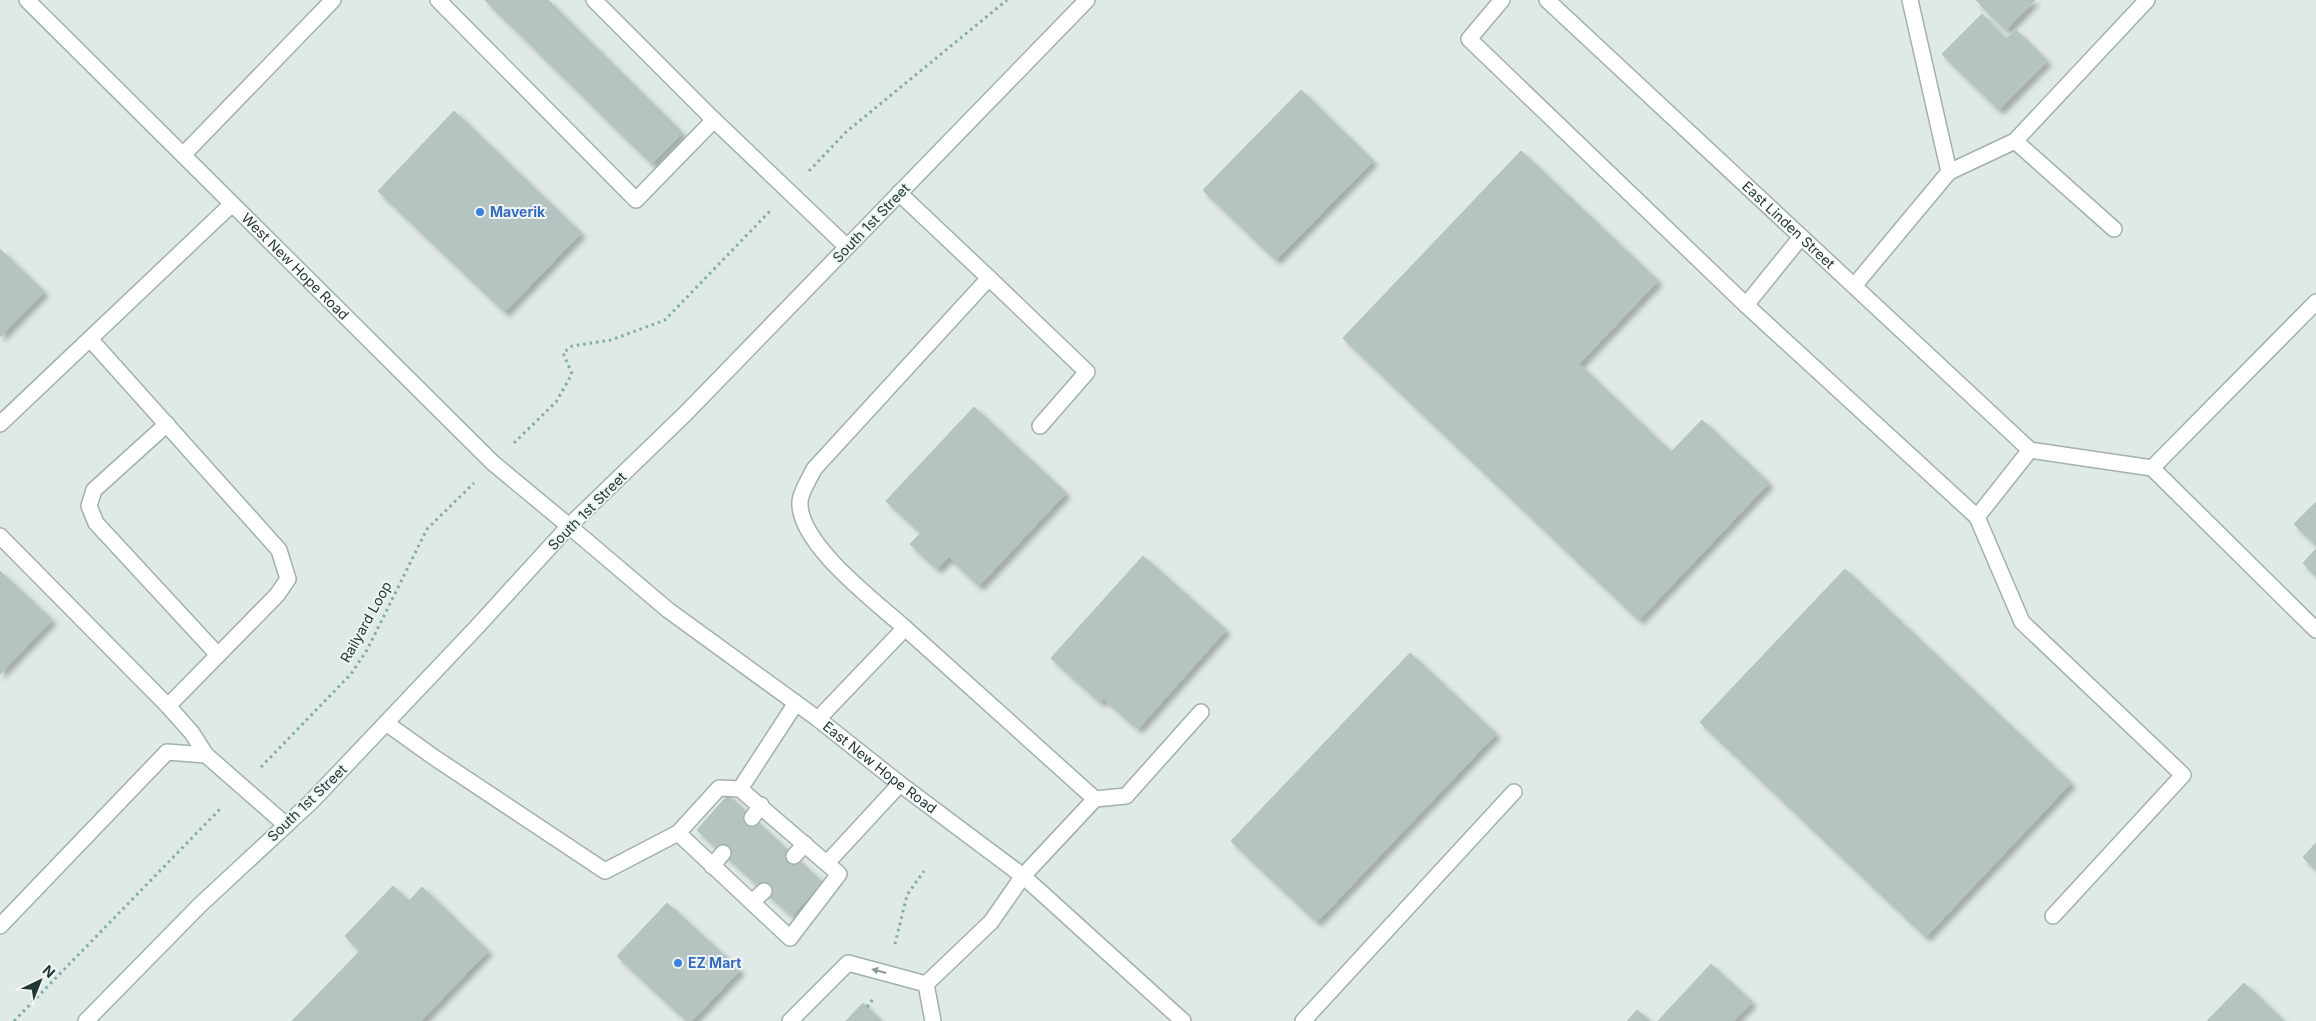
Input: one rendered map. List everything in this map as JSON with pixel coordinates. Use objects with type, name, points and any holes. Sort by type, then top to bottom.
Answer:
[{"type":"street","name":"West New Hope Road","points":[[27,0],[493,463],[569,526]]},
{"type":"street","points":[[183,155],[333,0]]},
{"type":"street","points":[[438,0],[636,200],[714,120]]},
{"type":"street","points":[[594,0],[714,120],[847,247]]},
{"type":"street","name":"South 1st Street","points":[[86,1021],[200,904],[311,802],[569,526],[680,420],[1087,0]]},
{"type":"street","points":[[1502,0],[1469,39],[1746,304],[1977,517],[2022,622],[2183,775],[2053,916]]},
{"type":"street","name":"East Linden Street","points":[[1547,0],[2030,450]]},
{"type":"street","points":[[1910,0],[1950,172]]},
{"type":"street","points":[[1854,286],[1950,172],[2015,141],[2147,0]]},
{"type":"street","points":[[2015,141],[2114,229]]},
{"type":"street","points":[[899,193],[1087,372],[1040,426]]},
{"type":"street","points":[[0,424],[232,204]]},
{"type":"street","points":[[1746,304],[1801,237]]},
{"type":"street","points":[[989,278],[814,469],[800,500],[805,528],[829,560],[1094,799]]},
{"type":"street","points":[[2152,468],[2316,302]]},
{"type":"street","points":[[90,339],[280,550],[288,579],[277,596],[168,706]]},
{"type":"street","points":[[167,424],[94,490],[89,506],[96,523],[218,655]]},
{"type":"street","points":[[1977,517],[2030,450],[2152,468],[2316,630]]},
{"type":"street","name":"East New Hope Road","points":[[569,526],[668,610],[818,719],[900,784],[1023,876],[1182,1021]]},
{"type":"street","points":[[0,536],[168,706],[192,733],[206,755],[286,825]]},
{"type":"street","points":[[818,719],[905,628]]},
{"type":"street","points":[[740,789],[796,703]]},
{"type":"street","points":[[926,984],[992,922],[1023,876],[1094,799],[1126,796],[1201,712]]},
{"type":"street","points":[[386,723],[435,758],[605,871],[678,834],[719,788],[740,789]]},
{"type":"street","points":[[0,926],[167,752],[206,755]]},
{"type":"street","points":[[827,863],[900,784]]},
{"type":"street","points":[[678,834],[790,938],[839,874],[805,844],[756,812],[740,789]]},
{"type":"street","points":[[1303,1021],[1514,792]]},
{"type":"street","points":[[794,856],[805,844]]},
{"type":"street","points":[[712,866],[723,853]]},
{"type":"street","points":[[752,902],[764,891]]},
{"type":"street","points":[[790,1021],[848,963],[926,984]]},
{"type":"street","points":[[926,984],[933,1021]]},
{"type":"path","name":"Railyard Loop","points":[[269,759],[351,674],[367,650],[427,529]]},
{"type":"path","points":[[14,1021],[211,819]]},
{"type":"path","points":[[895,944],[907,895],[924,871]]},
{"type":"building","points":[[485,0],[548,0],[682,133],[652,164]]},
{"type":"building","points":[[1976,0],[2035,0],[2006,30]]},
{"type":"building","points":[[1982,14],[2006,39],[2016,30],[2047,61],[1999,110],[1942,54]]},
{"type":"building","points":[[1301,90],[1373,161],[1276,260],[1203,190]]},
{"type":"building","name":"Maverik","points":[[454,111],[581,233],[505,312],[378,191]]},
{"type":"building","points":[[1521,151],[1658,281],[1579,364],[1671,452],[1702,420],[1769,483],[1639,620],[1343,338]]},
{"type":"building","points":[[0,249],[44,292],[0,337]]},
{"type":"building","points":[[974,407],[1066,493],[979,586],[949,557],[937,569],[910,544],[921,533],[886,501]]},
{"type":"building","points":[[2316,502],[2316,545],[2294,524]]},
{"type":"building","points":[[2316,549],[2316,576],[2303,563]]},
{"type":"building","points":[[1143,556],[1226,630],[1138,729],[1104,699],[1100,702],[1051,658]]},
{"type":"building","points":[[1845,569],[2071,783],[1926,937],[1700,722]]},
{"type":"building","points":[[0,571],[52,620],[0,674]]},
{"type":"building","points":[[1410,653],[1496,734],[1317,922],[1231,841]]},
{"type":"building","points":[[728,795],[822,882],[792,916],[697,830]]},
{"type":"building","points":[[2316,843],[2316,870],[2303,857]]},
{"type":"building","points":[[393,886],[409,901],[422,887],[488,951],[421,1021],[292,1021],[360,951],[345,936]]},
{"type":"building","name":"EZ Mart","points":[[667,903],[740,970],[692,1021],[687,1021],[617,956]]},
{"type":"building","points":[[1711,964],[1752,1002],[1734,1021],[1658,1021]]},
{"type":"building","points":[[2244,983],[2284,1021],[2207,1021]]},
{"type":"building","points":[[863,1003],[881,1021],[846,1021]]},
{"type":"building","points":[[1637,1010],[1650,1021],[1627,1021]]},
{"type":"place","name":"Maverik","points":[[480,212]]},
{"type":"place","name":"EZ Mart","points":[[678,963]]}]
